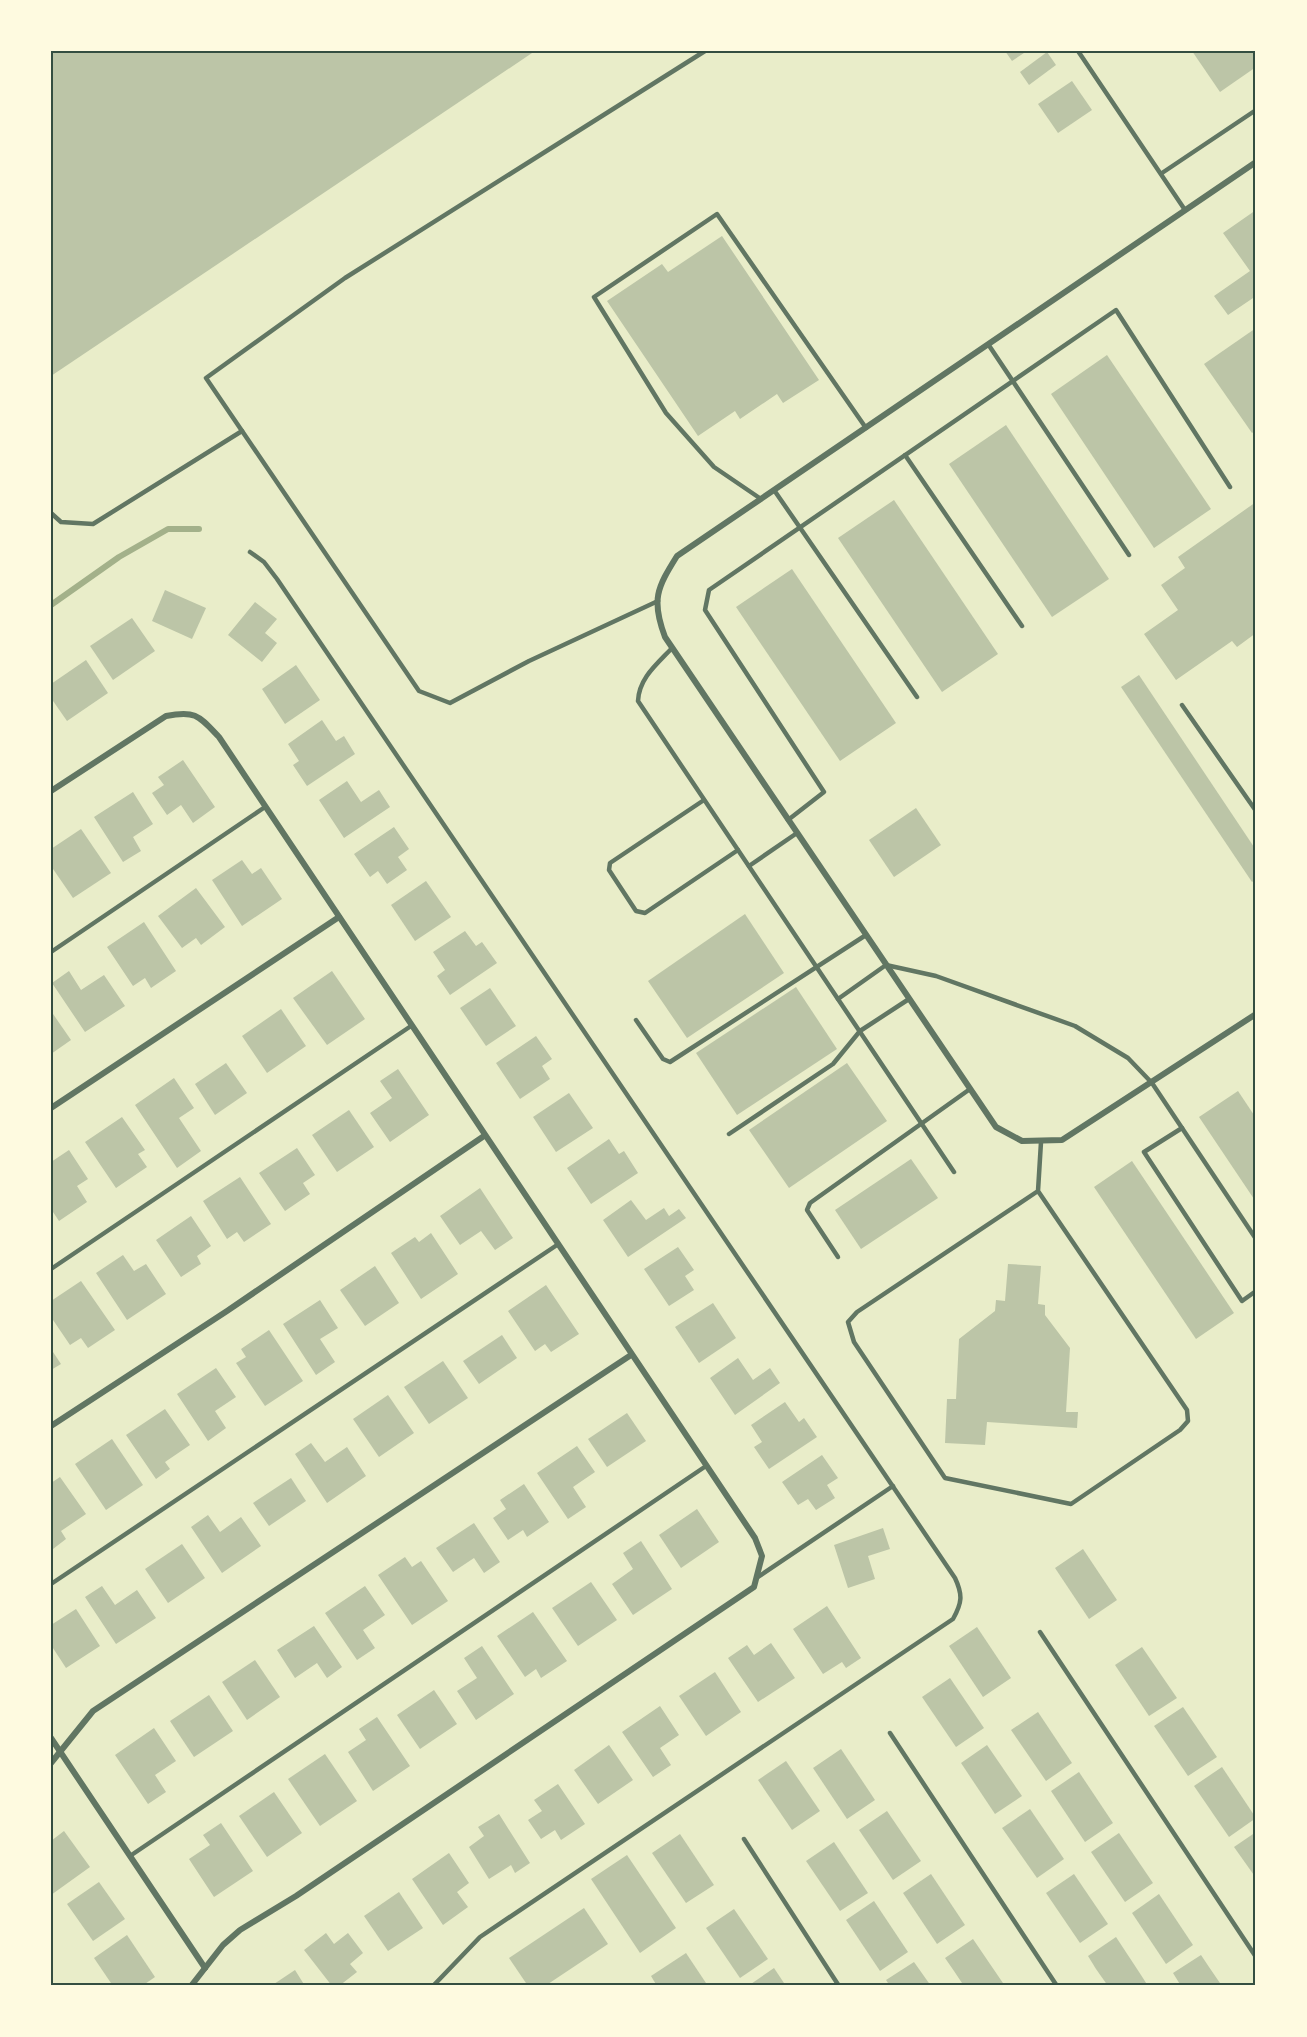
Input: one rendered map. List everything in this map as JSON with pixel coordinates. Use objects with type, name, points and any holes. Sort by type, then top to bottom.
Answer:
[{"type":"street","points":[[1256,162],[677,556],[658,586],[657,618],[672,648],[996,1127],[1022,1141],[1062,1140],[1074,1135],[1256,1014]]},
{"type":"street","points":[[51,791],[166,716],[187,712],[200,717],[219,737],[755,1538],[762,1556],[754,1587],[296,1896],[240,1930],[191,1986]]},
{"type":"street","points":[[51,1108],[339,916]]},
{"type":"street","points":[[51,1426],[227,1311],[484,1136]]},
{"type":"street","points":[[51,1763],[93,1711],[631,1355]]},
{"type":"street","points":[[51,1738],[205,1968]]},
{"type":"lane","points":[[658,601],[529,661],[450,703],[419,692],[206,378],[345,278],[705,51]]},
{"type":"lane","points":[[1078,51],[1185,210]]},
{"type":"lane","points":[[1162,173],[1256,110]]},
{"type":"lane","points":[[761,499],[714,468],[666,413],[594,297],[717,214],[866,428]]},
{"type":"lane","points":[[788,820],[824,792],[705,610],[709,590],[1116,310],[1230,487]]},
{"type":"lane","points":[[988,344],[1129,555]]},
{"type":"lane","points":[[51,513],[61,522],[93,524],[242,431]]},
{"type":"lane","points":[[905,455],[1022,626]]},
{"type":"lane","points":[[774,490],[917,697]]},
{"type":"lane","points":[[250,552],[264,562],[277,579],[893,1486],[955,1578],[962,1593],[960,1607],[952,1619],[480,1936],[433,1986]]},
{"type":"lane","points":[[672,648],[646,676],[639,693],[639,702],[954,1172]]},
{"type":"lane","points":[[1182,705],[1256,811]]},
{"type":"lane","points":[[704,800],[610,863],[609,870],[636,911],[645,913],[738,850]]},
{"type":"lane","points":[[51,952],[265,807]]},
{"type":"lane","points":[[749,866],[797,833]]},
{"type":"lane","points":[[636,1020],[663,1059],[670,1062],[866,935]]},
{"type":"lane","points":[[838,999],[886,965],[936,976],[1075,1026],[1128,1058],[1152,1083],[1256,1239]]},
{"type":"lane","points":[[729,1134],[833,1064],[860,1032],[909,999]]},
{"type":"lane","points":[[51,1269],[411,1026]]},
{"type":"lane","points":[[838,1257],[807,1210],[810,1203],[885,1152],[921,1123],[970,1089]]},
{"type":"lane","points":[[1182,1128],[1144,1152],[1242,1301],[1256,1291]]},
{"type":"lane","points":[[1038,1191],[857,1312],[848,1322],[854,1342],[945,1478],[1071,1504],[1180,1431],[1188,1421],[1187,1410],[1038,1191],[1041,1142]]},
{"type":"lane","points":[[51,1584],[557,1245]]},
{"type":"lane","points":[[130,1856],[706,1466]]},
{"type":"lane","points":[[758,1577],[893,1486]]},
{"type":"lane","points":[[1040,1632],[1256,1957]]},
{"type":"lane","points":[[890,1733],[1057,1986]]},
{"type":"lane","points":[[744,1839],[839,1986]]},
{"type":"building","points":[[51,51],[535,51],[51,376]]},
{"type":"building","points":[[1005,51],[1027,51],[1012,61]]},
{"type":"building","points":[[1192,51],[1256,51],[1256,67],[1220,92]]},
{"type":"building","points":[[1047,52],[1056,65],[1029,85],[1020,72]]},
{"type":"building","points":[[1072,81],[1092,110],[1058,133],[1038,104]]},
{"type":"building","points":[[1256,210],[1256,296],[1228,315],[1214,296],[1250,271],[1223,233]]},
{"type":"building","points":[[722,236],[819,380],[783,403],[777,394],[740,419],[735,411],[698,436],[607,301],[662,264],[668,272]]},
{"type":"building","points":[[1256,328],[1256,430],[1252,433],[1204,364]]},
{"type":"building","points":[[1107,355],[1211,509],[1154,548],[1051,394]]},
{"type":"building","points":[[1006,425],[1109,579],[1052,617],[949,464]]},
{"type":"building","points":[[894,500],[998,654],[942,692],[838,538]]},
{"type":"building","points":[[1256,502],[1256,633],[1237,647],[1232,641],[1176,680],[1144,634],[1178,610],[1161,585],[1185,568],[1178,557]]},
{"type":"building","points":[[792,569],[896,723],[840,761],[736,607]]},
{"type":"building","points":[[165,590],[206,608],[192,639],[152,621]]},
{"type":"building","points":[[255,602],[277,619],[265,633],[277,643],[262,662],[228,635]]},
{"type":"building","points":[[132,618],[155,651],[113,680],[90,646]]},
{"type":"building","points":[[86,660],[108,693],[67,721],[51,698],[51,684]]},
{"type":"building","points":[[296,665],[320,700],[285,724],[262,689]]},
{"type":"building","points":[[1139,675],[1256,850],[1256,879],[1252,882],[1121,687]]},
{"type":"building","points":[[322,720],[336,741],[344,736],[355,754],[307,786],[293,765],[299,761],[288,744]]},
{"type":"building","points":[[183,760],[215,807],[193,823],[181,805],[167,815],[152,793],[164,785],[158,777]]},
{"type":"building","points":[[347,781],[361,802],[379,790],[390,807],[344,838],[319,800]]},
{"type":"building","points":[[133,792],[153,824],[133,837],[141,851],[123,862],[94,817]]},
{"type":"building","points":[[916,808],[941,845],[894,877],[869,840]]},
{"type":"building","points":[[394,827],[409,849],[398,857],[407,870],[387,884],[378,871],[370,877],[354,854]]},
{"type":"building","points":[[81,829],[111,873],[73,898],[51,866],[51,849]]},
{"type":"building","points":[[242,860],[252,874],[261,868],[282,899],[242,926],[212,880]]},
{"type":"building","points":[[426,881],[451,917],[415,941],[391,905]]},
{"type":"building","points":[[196,888],[225,927],[201,945],[196,938],[182,948],[158,916]]},
{"type":"building","points":[[745,914],[784,973],[687,1038],[648,981]]},
{"type":"building","points":[[144,922],[176,971],[151,988],[145,978],[133,986],[107,947]]},
{"type":"building","points":[[465,931],[476,946],[482,942],[497,963],[450,995],[437,976],[445,970],[433,952]]},
{"type":"building","points":[[69,971],[81,990],[104,975],[125,1006],[85,1032],[52,983]]},
{"type":"building","points":[[332,971],[365,1019],[327,1045],[293,998]]},
{"type":"building","points":[[796,987],[837,1049],[737,1115],[696,1053]]},
{"type":"building","points":[[490,988],[516,1026],[486,1046],[460,1008]]},
{"type":"building","points":[[281,1009],[306,1046],[267,1073],[242,1036]]},
{"type":"building","points":[[51,1011],[71,1040],[51,1054]]},
{"type":"building","points":[[536,1036],[552,1059],[542,1066],[550,1079],[520,1099],[496,1063]]},
{"type":"building","points":[[226,1063],[247,1093],[215,1115],[195,1084]]},
{"type":"building","points":[[847,1063],[887,1121],[789,1188],[749,1130]]},
{"type":"building","points":[[398,1069],[429,1115],[390,1142],[370,1113],[392,1098],[380,1081]]},
{"type":"building","points":[[174,1078],[194,1108],[179,1118],[201,1151],[177,1168],[135,1105]]},
{"type":"building","points":[[1238,1091],[1256,1118],[1256,1202],[1199,1117]]},
{"type":"building","points":[[569,1093],[593,1128],[556,1152],[533,1117]]},
{"type":"building","points":[[349,1110],[374,1147],[337,1172],[312,1135]]},
{"type":"building","points":[[122,1117],[145,1150],[138,1154],[147,1167],[116,1188],[85,1142]]},
{"type":"building","points":[[609,1139],[619,1154],[624,1151],[638,1173],[591,1204],[567,1168]]},
{"type":"building","points":[[297,1148],[315,1175],[303,1183],[310,1194],[285,1211],[259,1173]]},
{"type":"building","points":[[69,1150],[88,1179],[77,1186],[87,1202],[59,1221],[51,1209],[51,1162]]},
{"type":"building","points":[[911,1159],[938,1198],[861,1249],[835,1210]]},
{"type":"building","points":[[1132,1161],[1234,1313],[1196,1339],[1094,1187]]},
{"type":"building","points":[[240,1177],[271,1224],[244,1242],[237,1232],[227,1239],[203,1201]]},
{"type":"building","points":[[480,1188],[513,1238],[495,1250],[481,1231],[460,1245],[440,1216]]},
{"type":"building","points":[[631,1200],[646,1220],[664,1208],[669,1216],[679,1209],[686,1218],[628,1257],[603,1220]]},
{"type":"building","points":[[191,1216],[211,1246],[197,1256],[201,1264],[181,1277],[156,1240]]},
{"type":"building","points":[[431,1233],[458,1274],[421,1299],[391,1253],[415,1237],[419,1242]]},
{"type":"building","points":[[678,1247],[694,1270],[685,1276],[694,1290],[669,1306],[644,1269]]},
{"type":"building","points":[[123,1255],[134,1271],[146,1264],[166,1294],[127,1320],[96,1273]]},
{"type":"building","points":[[1008,1264],[1041,1266],[1038,1304],[1045,1305],[1045,1315],[1070,1348],[1066,1412],[1078,1412],[1077,1428],[987,1422],[985,1445],[945,1443],[947,1399],[956,1399],[959,1339],[995,1311],[996,1300],[1005,1301]]},
{"type":"building","points":[[375,1266],[399,1303],[365,1326],[340,1290]]},
{"type":"building","points":[[81,1281],[115,1330],[88,1348],[81,1338],[70,1345],[51,1317],[51,1301]]},
{"type":"building","points":[[546,1285],[579,1334],[551,1352],[545,1344],[535,1351],[508,1311]]},
{"type":"building","points":[[320,1300],[338,1328],[320,1339],[335,1362],[316,1375],[283,1324]]},
{"type":"building","points":[[713,1303],[736,1338],[699,1363],[675,1327]]},
{"type":"building","points":[[269,1330],[303,1381],[265,1406],[236,1363],[246,1357],[241,1349]]},
{"type":"building","points":[[502,1335],[517,1358],[479,1384],[463,1361]]},
{"type":"building","points":[[51,1349],[61,1364],[51,1370]]},
{"type":"building","points":[[738,1358],[753,1380],[770,1368],[780,1383],[735,1415],[710,1378]]},
{"type":"building","points":[[443,1361],[468,1398],[429,1424],[404,1387]]},
{"type":"building","points":[[216,1368],[236,1397],[215,1411],[226,1428],[208,1441],[177,1394]]},
{"type":"building","points":[[388,1395],[414,1433],[379,1457],[353,1419]]},
{"type":"building","points":[[785,1402],[799,1422],[804,1418],[817,1437],[769,1469],[754,1447],[762,1442],[751,1425]]},
{"type":"building","points":[[165,1409],[190,1445],[165,1462],[170,1469],[156,1479],[126,1435]]},
{"type":"building","points":[[627,1413],[646,1441],[607,1467],[588,1439]]},
{"type":"building","points":[[112,1439],[143,1485],[106,1510],[75,1464]]},
{"type":"building","points":[[311,1443],[325,1462],[347,1447],[366,1476],[327,1503],[295,1454]]},
{"type":"building","points":[[577,1446],[595,1472],[573,1487],[586,1507],[568,1519],[537,1473]]},
{"type":"building","points":[[822,1455],[838,1478],[827,1485],[835,1498],[816,1510],[808,1499],[798,1505],[782,1482]]},
{"type":"building","points":[[60,1477],[86,1514],[61,1531],[66,1539],[53,1549],[51,1483]]},
{"type":"building","points":[[291,1478],[306,1501],[269,1526],[253,1503]]},
{"type":"building","points":[[524,1484],[549,1522],[527,1537],[523,1530],[508,1540],[493,1518],[506,1509],[500,1500]]},
{"type":"building","points":[[697,1509],[719,1542],[681,1568],[659,1535]]},
{"type":"building","points":[[208,1515],[220,1532],[241,1517],[261,1546],[222,1573],[191,1527]]},
{"type":"building","points":[[474,1523],[500,1562],[484,1573],[474,1558],[453,1572],[436,1548]]},
{"type":"building","points":[[883,1528],[890,1549],[868,1556],[875,1579],[848,1588],[834,1545]]},
{"type":"building","points":[[641,1541],[672,1589],[633,1615],[612,1584],[633,1569],[623,1553]]},
{"type":"building","points":[[182,1544],[205,1578],[168,1603],[145,1569]]},
{"type":"building","points":[[1083,1549],[1117,1600],[1089,1619],[1055,1568]]},
{"type":"building","points":[[405,1557],[412,1567],[421,1561],[448,1601],[412,1625],[378,1575]]},
{"type":"building","points":[[591,1582],[617,1620],[578,1646],[552,1608]]},
{"type":"building","points":[[102,1586],[115,1605],[137,1590],[156,1618],[116,1644],[85,1597]]},
{"type":"building","points":[[365,1586],[385,1615],[363,1630],[375,1648],[357,1660],[325,1613]]},
{"type":"building","points":[[827,1606],[861,1658],[846,1668],[842,1662],[823,1674],[793,1629]]},
{"type":"building","points":[[76,1609],[100,1646],[66,1668],[51,1645],[51,1625]]},
{"type":"building","points":[[533,1612],[567,1661],[541,1678],[536,1669],[525,1677],[497,1636]]},
{"type":"building","points":[[314,1626],[342,1667],[327,1678],[317,1663],[295,1678],[277,1650]]},
{"type":"building","points":[[977,1627],[1011,1678],[983,1697],[949,1646]]},
{"type":"building","points":[[771,1643],[795,1678],[758,1702],[728,1658],[747,1645],[754,1655]]},
{"type":"building","points":[[482,1646],[514,1694],[476,1720],[457,1691],[477,1678],[464,1658]]},
{"type":"building","points":[[1142,1647],[1177,1698],[1149,1716],[1115,1665]]},
{"type":"building","points":[[255,1660],[280,1697],[247,1720],[222,1682]]},
{"type":"building","points":[[715,1672],[741,1712],[706,1736],[679,1696]]},
{"type":"building","points":[[950,1678],[984,1728],[956,1747],[922,1697]]},
{"type":"building","points":[[434,1690],[457,1724],[420,1749],[397,1715]]},
{"type":"building","points":[[209,1695],[233,1731],[194,1757],[170,1721]]},
{"type":"building","points":[[660,1706],[679,1735],[660,1748],[671,1765],[653,1777],[622,1732]]},
{"type":"building","points":[[1183,1707],[1217,1757],[1188,1776],[1154,1726]]},
{"type":"building","points":[[1038,1712],[1072,1763],[1046,1781],[1011,1730]]},
{"type":"building","points":[[377,1717],[410,1766],[373,1791],[348,1752],[366,1740],[359,1729]]},
{"type":"building","points":[[154,1728],[176,1761],[155,1775],[166,1792],[148,1804],[115,1755]]},
{"type":"building","points":[[609,1745],[633,1780],[598,1804],[574,1770]]},
{"type":"building","points":[[987,1745],[1022,1796],[995,1814],[961,1763]]},
{"type":"building","points":[[841,1749],[875,1800],[847,1819],[813,1768]]},
{"type":"building","points":[[325,1754],[357,1801],[320,1826],[288,1779]]},
{"type":"building","points":[[786,1761],[820,1811],[792,1830],[758,1780]]},
{"type":"building","points":[[1222,1767],[1256,1818],[1229,1837],[1194,1786]]},
{"type":"building","points":[[1079,1772],[1113,1823],[1085,1842],[1051,1791]]},
{"type":"building","points":[[558,1784],[585,1824],[561,1840],[555,1830],[541,1839],[528,1820],[542,1811],[534,1800]]},
{"type":"building","points":[[274,1792],[302,1833],[267,1857],[239,1816]]},
{"type":"building","points":[[1030,1809],[1064,1859],[1037,1878],[1002,1828]]},
{"type":"building","points":[[887,1811],[921,1861],[893,1880],[859,1830]]},
{"type":"building","points":[[499,1814],[530,1863],[515,1873],[511,1865],[489,1879],[469,1847],[484,1836],[478,1827]]},
{"type":"building","points":[[221,1823],[253,1871],[214,1897],[189,1859],[210,1845],[203,1835]]},
{"type":"building","points":[[64,1831],[90,1867],[51,1895],[51,1841]]},
{"type":"building","points":[[1256,1832],[1256,1878],[1234,1847]]},
{"type":"building","points":[[1119,1833],[1153,1883],[1125,1902],[1091,1852]]},
{"type":"building","points":[[680,1834],[714,1885],[686,1903],[652,1853]]},
{"type":"building","points":[[834,1842],[868,1893],[840,1911],[806,1861]]},
{"type":"building","points":[[449,1853],[469,1883],[457,1892],[468,1907],[443,1925],[412,1879]]},
{"type":"building","points":[[627,1855],[676,1928],[640,1953],[591,1879]]},
{"type":"building","points":[[931,1874],[965,1925],[937,1944],[903,1893]]},
{"type":"building","points":[[1074,1874],[1108,1924],[1080,1943],[1046,1893]]},
{"type":"building","points":[[99,1882],[125,1919],[93,1941],[67,1904]]},
{"type":"building","points":[[399,1892],[423,1928],[388,1951],[364,1916]]},
{"type":"building","points":[[1159,1894],[1193,1945],[1166,1964],[1132,1913]]},
{"type":"building","points":[[874,1901],[908,1952],[880,1971],[846,1920]]},
{"type":"building","points":[[584,1908],[608,1944],[545,1986],[528,1986],[509,1958]]},
{"type":"building","points":[[734,1909],[768,1959],[740,1978],[706,1928]]},
{"type":"building","points":[[326,1933],[334,1944],[348,1933],[363,1953],[350,1964],[357,1972],[339,1986],[332,1986],[304,1950]]},
{"type":"building","points":[[127,1935],[155,1977],[142,1986],[113,1986],[94,1958]]},
{"type":"building","points":[[1116,1937],[1148,1986],[1108,1986],[1096,1969],[1088,1956]]},
{"type":"building","points":[[973,1939],[1005,1986],[964,1986],[945,1958]]},
{"type":"building","points":[[686,1953],[708,1986],[657,1986],[651,1976]]},
{"type":"building","points":[[1201,1955],[1222,1986],[1181,1986],[1173,1973]]},
{"type":"building","points":[[914,1962],[931,1986],[890,1986],[886,1980]]},
{"type":"building","points":[[774,1968],[786,1986],[748,1986]]},
{"type":"building","points":[[295,1970],[305,1986],[271,1986]]},
{"type":"waterway","points":[[51,605],[119,557],[168,529],[199,529]]}]
